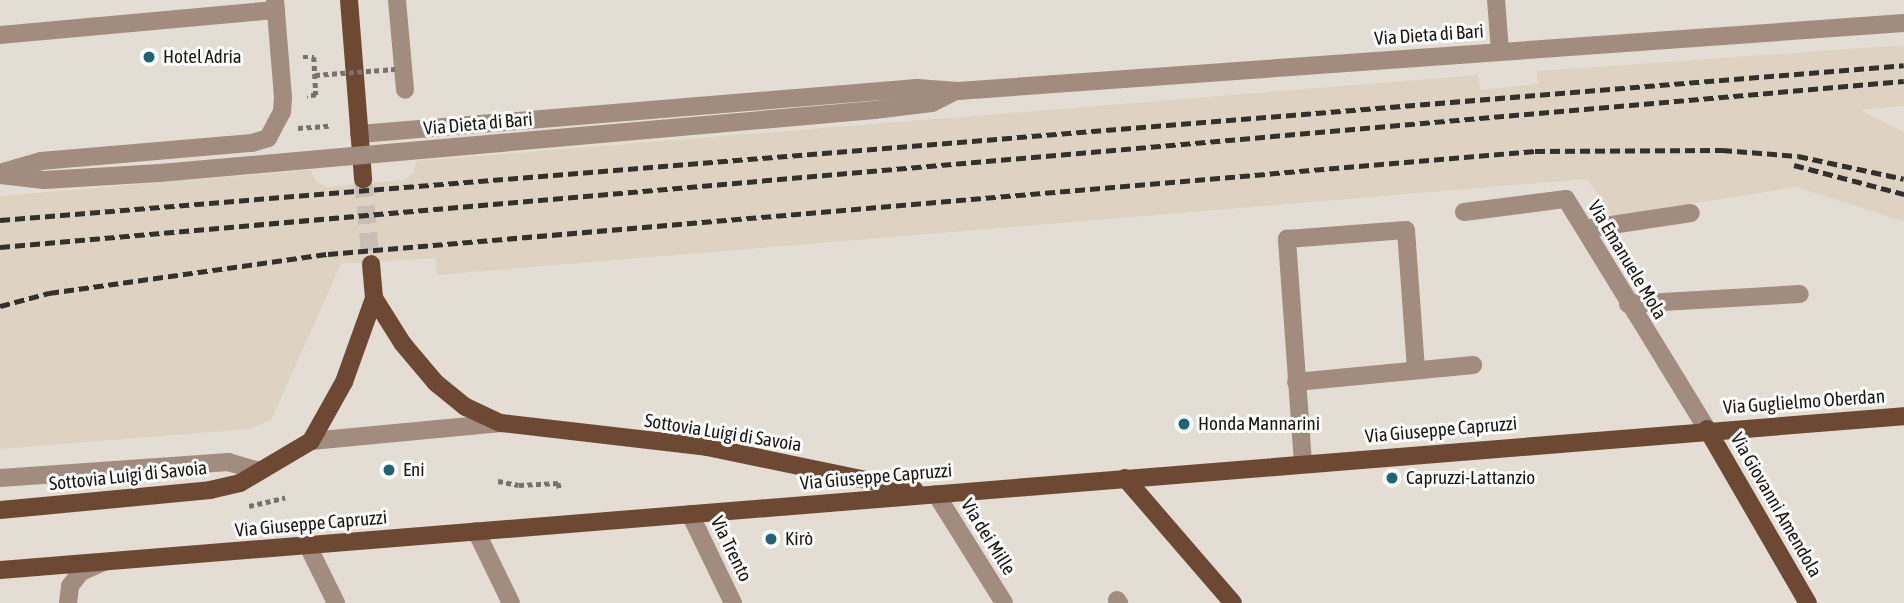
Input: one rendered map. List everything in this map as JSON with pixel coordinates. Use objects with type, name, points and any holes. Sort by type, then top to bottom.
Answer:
[{"type":"main road","points":[[349,0],[363,179]]},
{"type":"main road","name":"Sottovia Luigi di Savoia","points":[[0,510],[210,490],[240,483],[256,470],[311,441],[344,382],[374,298],[371,264]]},
{"type":"main road","name":"Sottovia Luigi di Savoia","points":[[374,298],[402,344],[436,383],[466,407],[501,423],[707,447],[936,494]]},
{"type":"main road","name":"Via Guglielmo Oberdan","points":[[1707,429],[1904,416]]},
{"type":"main road","name":"Via Giuseppe Capruzzi","points":[[0,570],[1707,429]]},
{"type":"main road","name":"Via Giovanni Amendola","points":[[1707,429],[1808,603]]},
{"type":"main road","points":[[1125,478],[1233,603]]},
{"type":"street","points":[[397,0],[405,90]]},
{"type":"street","points":[[1496,0],[1500,51]]},
{"type":"street","points":[[0,35],[276,5]]},
{"type":"street","name":"Via Dieta di Bari","points":[[0,174],[41,160],[252,144],[268,138],[282,112],[283,97],[276,5]]},
{"type":"street","name":"Via Dieta di Bari","points":[[359,134],[917,88],[958,91],[1904,23]]},
{"type":"street","name":"Via Dieta di Bari","points":[[0,174],[44,180],[160,173],[874,110],[932,103],[958,91]]},
{"type":"street","name":"Via Emanuele Mola","points":[[1472,208],[1566,199],[1707,429]]},
{"type":"street","points":[[1585,229],[1691,213]]},
{"type":"street","points":[[1304,463],[1287,239],[1406,230],[1416,369]]},
{"type":"street","points":[[1628,304],[1800,294]]},
{"type":"street","points":[[1297,382],[1473,365]]},
{"type":"street","name":"Sottovia Luigi di Savoia","points":[[311,441],[501,423]]},
{"type":"street","name":"Sottovia Luigi di Savoia","points":[[0,478],[228,462],[256,470]]},
{"type":"street","name":"Via dei Mille","points":[[936,494],[1004,603]]},
{"type":"street","name":"Via Trento","points":[[690,514],[733,603]]},
{"type":"street","points":[[476,531],[511,603]]},
{"type":"street","points":[[308,546],[336,603]]},
{"type":"street","points":[[68,603],[69,586],[81,572],[104,561]]},
{"type":"path","points":[[303,57],[314,57],[316,95],[307,96]]},
{"type":"path","points":[[315,75],[395,69]]},
{"type":"path","points":[[293,128],[329,126]]},
{"type":"path","points":[[498,481],[519,485],[558,483],[560,489]]},
{"type":"path","points":[[265,504],[285,498]]},
{"type":"shaded area","points":[[1904,45],[1904,106],[1860,110],[1904,132],[1904,222],[1798,187],[1612,216],[1587,179],[437,275],[435,258],[341,264],[271,420],[249,429],[0,449],[0,196],[311,170],[316,182],[328,187],[403,180],[414,174],[416,161],[1478,75],[1480,90],[1538,84],[1537,71]]},
{"type":"tunnel","points":[[363,179],[371,264]]},
{"type":"railway","points":[[0,220],[1904,65]]},
{"type":"railway","points":[[0,247],[1904,81]]},
{"type":"railway","points":[[0,306],[49,293],[328,254],[1535,151],[1722,150],[1798,156],[1904,179]]},
{"type":"railway","points":[[1794,165],[1904,194]]},
{"type":"place","name":"Hotel Adria","points":[[149,57]]},
{"type":"place","name":"Honda Mannarini","points":[[1184,424]]},
{"type":"place","name":"Eni","points":[[389,470]]},
{"type":"place","name":"Capruzzi-Lattanzio","points":[[1392,478]]},
{"type":"place","name":"Kirò","points":[[771,539]]}]
